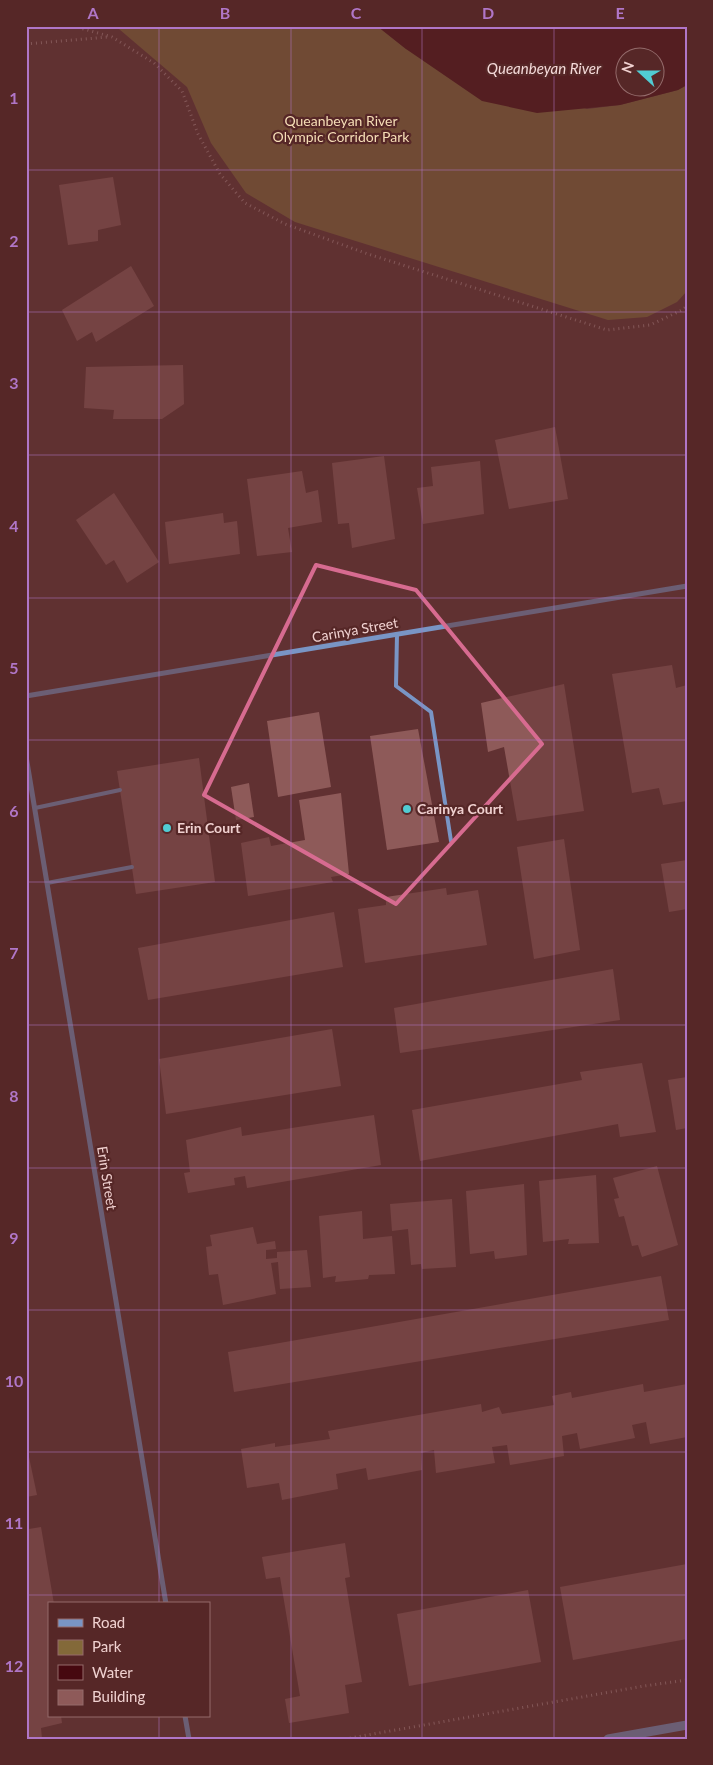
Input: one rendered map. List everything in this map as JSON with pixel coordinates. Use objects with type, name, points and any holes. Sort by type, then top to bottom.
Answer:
[{"type":"street","name":"Carinya Street","points":[[26,696],[687,586]]},
{"type":"street","name":"Erin Street","points":[[26,756],[166,1602]]},
{"type":"street","points":[[185,1718],[188,1739]]},
{"type":"street","points":[[608,1739],[687,1725]]},
{"type":"lane","points":[[397,634],[396,686],[431,712],[450,841]]},
{"type":"lane","points":[[35,808],[120,790]]},
{"type":"lane","points":[[48,884],[132,867]]},
{"type":"path","points":[[73,26],[112,37],[154,63],[182,91],[198,134],[220,174],[246,203],[285,224],[368,254],[607,330],[650,324],[687,306]]},
{"type":"path","points":[[26,44],[112,37]]},
{"type":"path","points":[[345,1739],[687,1680]]},
{"type":"highlighted area","points":[[316,565],[416,590],[542,744],[396,904],[204,795]]},
{"type":"green space","name":"Queanbeyan River Olympic Corridor Park","points":[[112,26],[377,26],[406,49],[587,109],[620,105],[647,98],[666,98],[666,93],[687,85],[687,291],[677,302],[647,317],[608,320],[295,222],[246,193],[211,143],[187,87],[119,29]]},
{"type":"water","name":"Queanbeyan River","points":[[377,26],[687,26],[687,85],[678,90],[666,93],[666,48],[616,48],[616,98],[647,98],[620,105],[537,113],[482,101],[406,49]]},
{"type":"building","points":[[113,177],[121,225],[98,230],[98,241],[68,245],[59,185]]},
{"type":"building","points":[[131,266],[154,306],[96,342],[92,332],[77,341],[62,310]]},
{"type":"building","points":[[183,365],[184,404],[162,419],[113,419],[114,410],[84,408],[86,367]]},
{"type":"building","points":[[555,427],[568,499],[509,509],[495,440]]},
{"type":"building","points":[[384,456],[395,539],[352,548],[349,523],[338,524],[332,463]]},
{"type":"building","points":[[480,461],[484,514],[423,524],[417,488],[433,486],[431,467]]},
{"type":"building","points":[[302,471],[306,493],[318,490],[322,522],[288,528],[292,552],[257,556],[247,479]]},
{"type":"building","points":[[114,493],[159,562],[127,583],[114,560],[106,565],[76,520]]},
{"type":"building","points":[[223,513],[224,523],[237,521],[240,554],[169,564],[165,522]]},
{"type":"building","points":[[672,665],[676,688],[687,685],[687,801],[663,805],[659,788],[632,793],[612,674]]},
{"type":"building","points":[[564,684],[584,811],[517,821],[504,747],[488,752],[481,703]]},
{"type":"building","points":[[319,712],[331,787],[278,797],[267,721]]},
{"type":"building","name":"Carinya Court","points":[[418,729],[439,842],[387,850],[370,736]]},
{"type":"building","name":"Erin Court","points":[[199,758],[215,882],[136,894],[117,771]]},
{"type":"building","points":[[249,783],[254,817],[236,820],[231,787]]},
{"type":"building","points":[[341,793],[349,874],[331,877],[333,882],[248,896],[241,843],[269,837],[271,846],[305,840],[299,800]]},
{"type":"building","points":[[564,839],[580,950],[534,959],[517,847]]},
{"type":"building","points":[[687,860],[687,909],[669,912],[661,864]]},
{"type":"building","points":[[446,888],[447,895],[478,890],[487,945],[365,963],[358,909],[386,905],[386,897]]},
{"type":"building","points":[[334,912],[343,967],[148,1000],[138,948]]},
{"type":"building","points":[[613,969],[620,1020],[400,1053],[394,1008]]},
{"type":"building","points":[[332,1029],[341,1086],[166,1114],[159,1059]]},
{"type":"building","points":[[642,1063],[656,1132],[620,1137],[618,1124],[420,1161],[412,1110],[582,1080],[580,1072]]},
{"type":"building","points":[[687,1077],[687,1128],[676,1130],[668,1080]]},
{"type":"building","points":[[374,1115],[381,1165],[247,1188],[245,1176],[234,1178],[235,1185],[188,1193],[184,1173],[190,1172],[186,1140],[241,1127],[242,1136]]},
{"type":"building","points":[[657,1166],[678,1245],[642,1257],[638,1245],[632,1246],[624,1216],[619,1217],[614,1199],[619,1198],[613,1178]]},
{"type":"building","points":[[596,1175],[599,1243],[568,1244],[569,1239],[543,1242],[539,1181]]},
{"type":"building","points":[[524,1184],[527,1255],[495,1259],[494,1251],[470,1254],[466,1191]]},
{"type":"building","points":[[452,1199],[456,1267],[422,1269],[421,1264],[411,1265],[408,1229],[392,1231],[390,1204]]},
{"type":"building","points":[[362,1211],[363,1239],[392,1236],[395,1274],[369,1275],[368,1279],[335,1282],[336,1276],[323,1278],[319,1216]]},
{"type":"building","points":[[253,1227],[257,1244],[275,1241],[276,1249],[266,1250],[266,1259],[277,1258],[277,1252],[307,1250],[311,1287],[280,1289],[278,1262],[271,1263],[276,1294],[223,1305],[218,1274],[209,1275],[206,1247],[212,1246],[210,1235]]},
{"type":"building","points":[[661,1276],[669,1320],[234,1392],[228,1352]]},
{"type":"building","points":[[643,1384],[644,1392],[687,1384],[687,1437],[650,1444],[646,1422],[632,1425],[635,1438],[580,1449],[577,1433],[562,1436],[564,1456],[510,1465],[507,1445],[492,1447],[495,1463],[436,1473],[434,1450],[421,1453],[422,1470],[368,1480],[366,1468],[336,1474],[338,1489],[282,1500],[279,1483],[247,1488],[241,1449],[275,1443],[275,1447],[330,1439],[328,1431],[481,1404],[482,1412],[499,1407],[502,1414],[554,1405],[552,1396],[571,1392],[572,1398]]},
{"type":"building","points":[[26,1443],[37,1495],[26,1497]]},
{"type":"building","points":[[27,1518],[29,1529],[41,1527],[54,1602],[48,1602],[48,1718],[61,1718],[62,1723],[41,1728],[42,1739],[26,1739]]},
{"type":"building","points":[[345,1543],[350,1577],[345,1578],[362,1682],[345,1685],[349,1713],[289,1723],[285,1699],[300,1696],[280,1577],[266,1579],[262,1557]]},
{"type":"building","points":[[687,1564],[687,1639],[573,1660],[560,1587]]},
{"type":"building","points":[[528,1590],[541,1662],[409,1686],[397,1614]]},
{"type":"place","name":"Carinya Court","points":[[407,809]]},
{"type":"place","name":"Erin Court","points":[[167,828]]}]
